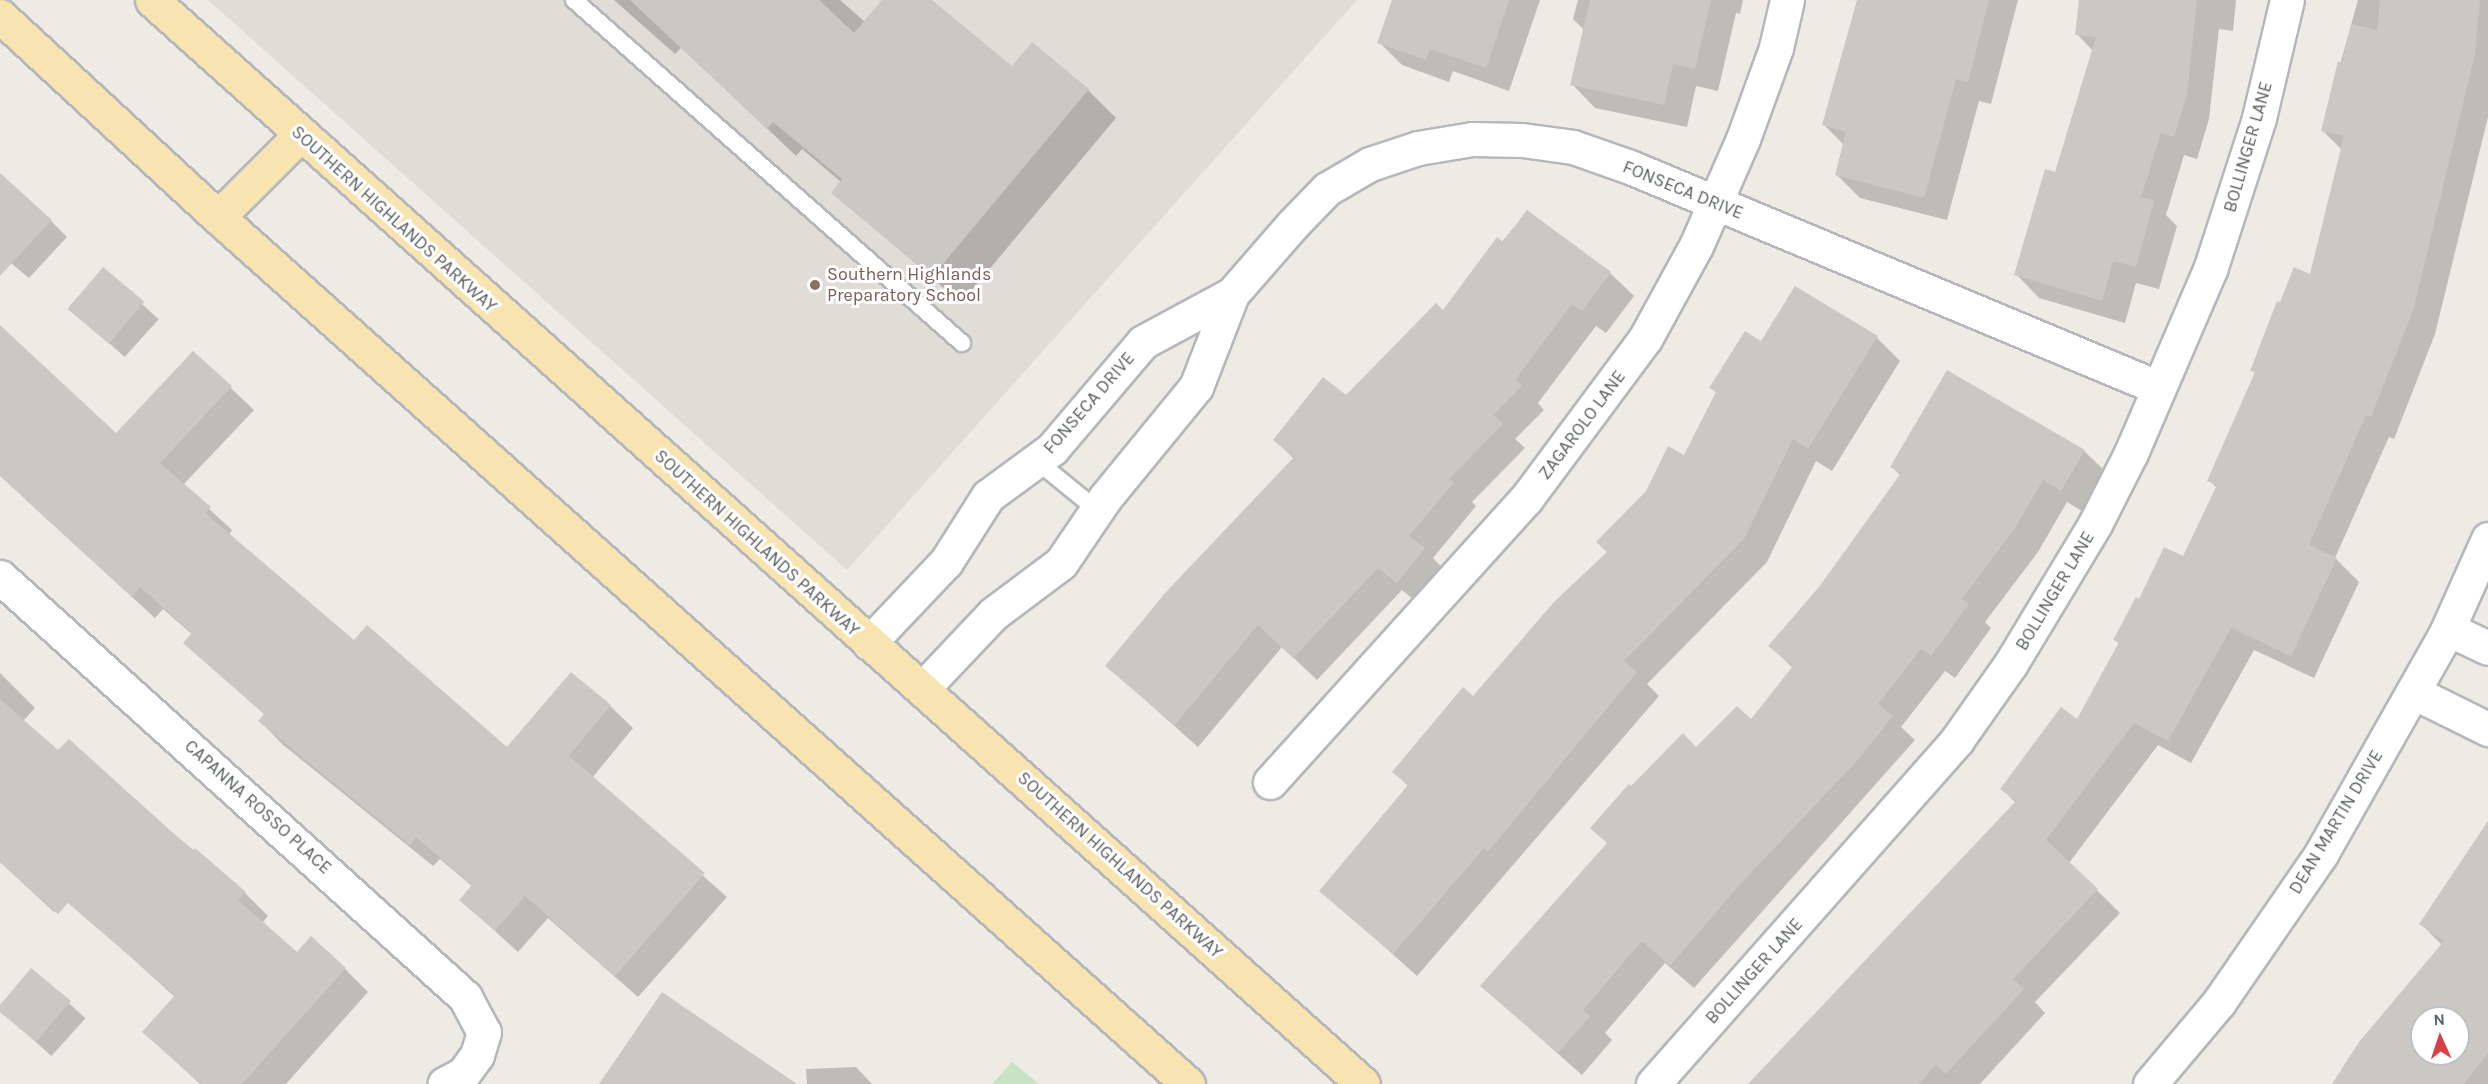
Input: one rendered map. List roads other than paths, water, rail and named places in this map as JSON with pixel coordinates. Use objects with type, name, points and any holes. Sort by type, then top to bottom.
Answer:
[{"type":"main road","name":"SOUTHERN HIGHLANDS PARKWAY","points":[[152,0],[869,643],[924,687],[1363,1084]]},
{"type":"main road","points":[[0,16],[218,217],[1188,1084]]},
{"type":"main road","points":[[218,217],[300,135]]},
{"type":"street","name":"ZAGAROLO LANE","points":[[1270,782],[1526,499],[1584,425],[1645,339],[1696,246],[1715,202],[1772,58],[1788,0]]},
{"type":"street","name":"BOLLINGER LANE","points":[[1653,1084],[1957,740],[2010,665],[2096,524],[2210,270],[2259,118],[2287,0]]},
{"type":"street","name":"FONSECA DRIVE","points":[[869,643],[946,562],[988,496],[1052,449],[1143,342],[1232,294],[1327,189],[1370,164],[1418,148],[1472,139],[1522,140],[1573,147],[1715,202],[2159,388]]},
{"type":"street","name":"FONSECA DRIVE","points":[[924,687],[993,614],[1061,563],[1097,510],[1197,387],[1232,294]]},
{"type":"street","name":"DEAN MARTIN DRIVE","points":[[2150,1084],[2219,1002],[2321,854],[2448,629],[2488,540]]},
{"type":"street","name":"CAPANNA ROSSO PLACE","points":[[0,577],[465,997],[484,1032],[477,1055],[463,1074],[444,1084]]},
{"type":"street","points":[[2448,629],[2488,648]]},
{"type":"street","points":[[2412,692],[2488,729]]},
{"type":"lane","points":[[574,0],[962,343]]},
{"type":"lane","points":[[1037,461],[1097,510]]},
{"type":"place","name":"Southern Highlands Preparatory School","points":[[815,285]]}]
